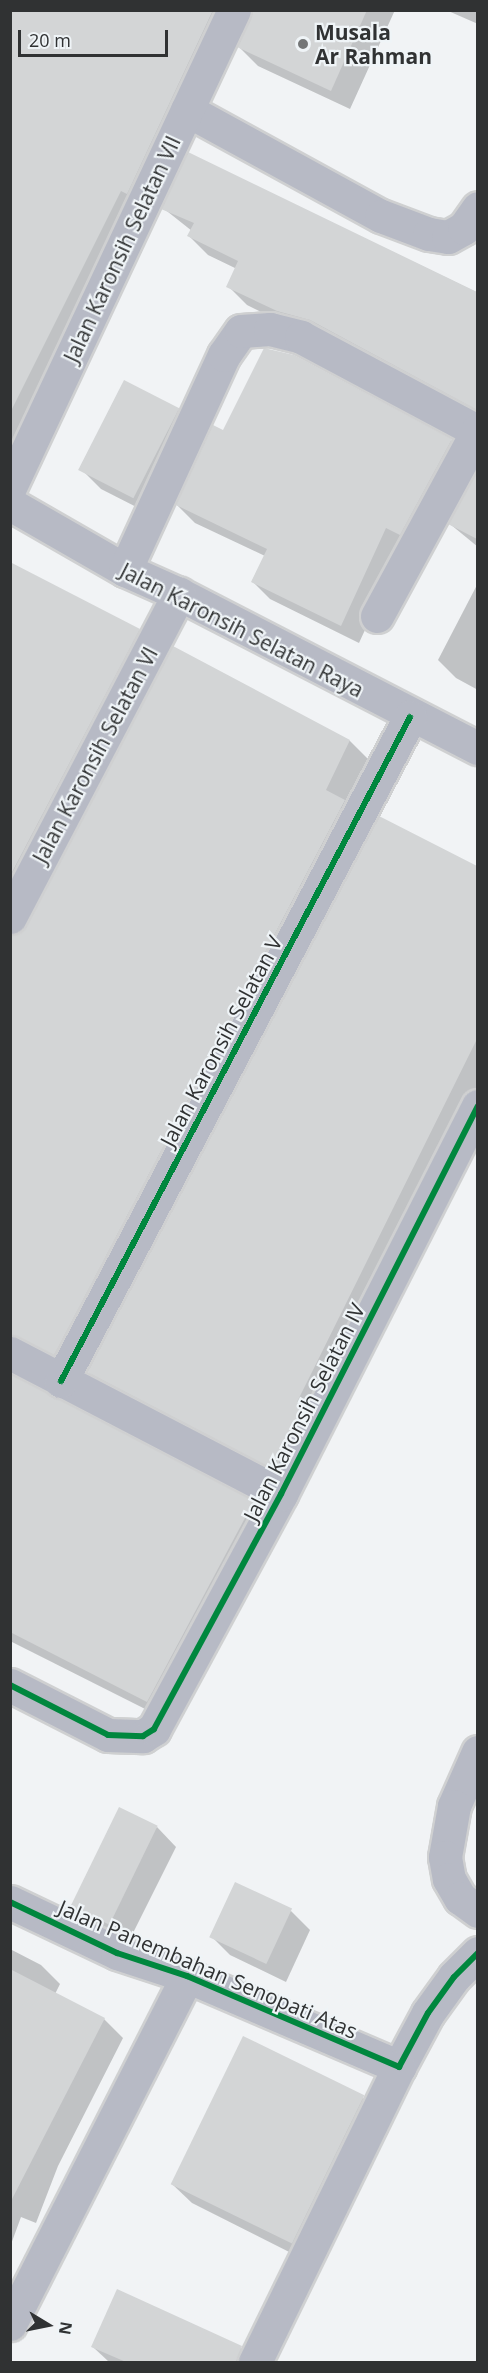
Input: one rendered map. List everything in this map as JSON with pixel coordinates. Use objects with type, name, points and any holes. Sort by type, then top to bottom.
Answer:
[{"type":"street","name":"Jalan Karonsih Selatan VII","points":[[10,487],[234,10]]},
{"type":"street","points":[[187,110],[381,216],[429,234],[447,237],[464,228],[477,208]]},
{"type":"street","points":[[125,570],[224,355],[241,331],[270,329],[302,337],[477,430],[377,616]]},
{"type":"street","name":"Jalan Karonsih Selatan Raya","points":[[10,504],[125,570],[179,594],[410,717],[477,748]]},
{"type":"street","name":"Jalan Karonsih Selatan VI","points":[[10,917],[179,594]]},
{"type":"street","name":"Jalan Karonsih Selatan V","points":[[61,1381],[410,717]]},
{"type":"street","name":"Jalan Karonsih Selatan IV","points":[[10,1685],[108,1735],[143,1736],[154,1729],[281,1494],[477,1106]]},
{"type":"street","points":[[10,1353],[281,1494]]},
{"type":"street","points":[[477,1752],[454,1806],[445,1857],[449,1879],[460,1898],[477,1911]]},
{"type":"street","name":"Jalan Panembahan Senopati Atas","points":[[10,1902],[117,1953],[187,1976],[399,2067]]},
{"type":"street","points":[[255,2362],[399,2067],[428,2013],[477,1953]]},
{"type":"street","name":"Jalan Panembahan Senopati Atas","points":[[10,2324],[187,1976]]},
{"type":"building","points":[[10,10],[213,10],[127,194],[121,191],[10,413]]},
{"type":"building","name":"Musala Ar Rahman","points":[[252,10],[367,10],[331,91],[237,47]]},
{"type":"building","points":[[188,152],[477,292],[477,410],[310,320],[277,311],[226,287],[238,261],[187,236],[194,223],[161,209]]},
{"type":"building","points":[[264,348],[294,355],[452,439],[400,535],[386,528],[341,626],[251,582],[267,549],[176,505],[213,425],[223,430]]},
{"type":"building","points":[[124,380],[179,408],[133,498],[78,470]]},
{"type":"building","points":[[477,470],[477,539],[448,524]]},
{"type":"building","points":[[10,562],[140,629],[10,876]]},
{"type":"building","points":[[173,646],[350,740],[326,790],[345,800],[54,1355],[10,1334],[10,936],[27,926]]},
{"type":"building","points":[[379,816],[477,866],[477,1039],[297,1402],[304,1406],[271,1468],[87,1372]]},
{"type":"building","points":[[10,1374],[254,1501],[147,1702],[10,1632]]},
{"type":"building","points":[[119,1807],[158,1826],[109,1925],[71,1906]]},
{"type":"building","points":[[235,1882],[292,1909],[266,1964],[209,1937]]},
{"type":"building","points":[[10,1969],[105,2018],[10,2203]]},
{"type":"building","points":[[243,2036],[364,2095],[292,2243],[171,2184]]},
{"type":"building","points":[[117,2289],[242,2346],[236,2362],[126,2362],[91,2347]]},
{"type":"cycle path","points":[[61,1381],[410,717]]},
{"type":"cycle path","points":[[10,1685],[108,1735],[143,1736],[154,1729],[281,1494],[478,1106]]},
{"type":"cycle path","points":[[10,1902],[117,1953],[187,1976],[399,2067],[428,2013],[454,1977],[478,1953]]},
{"type":"place","name":"Musala Ar Rahman","points":[[303,44]]}]
